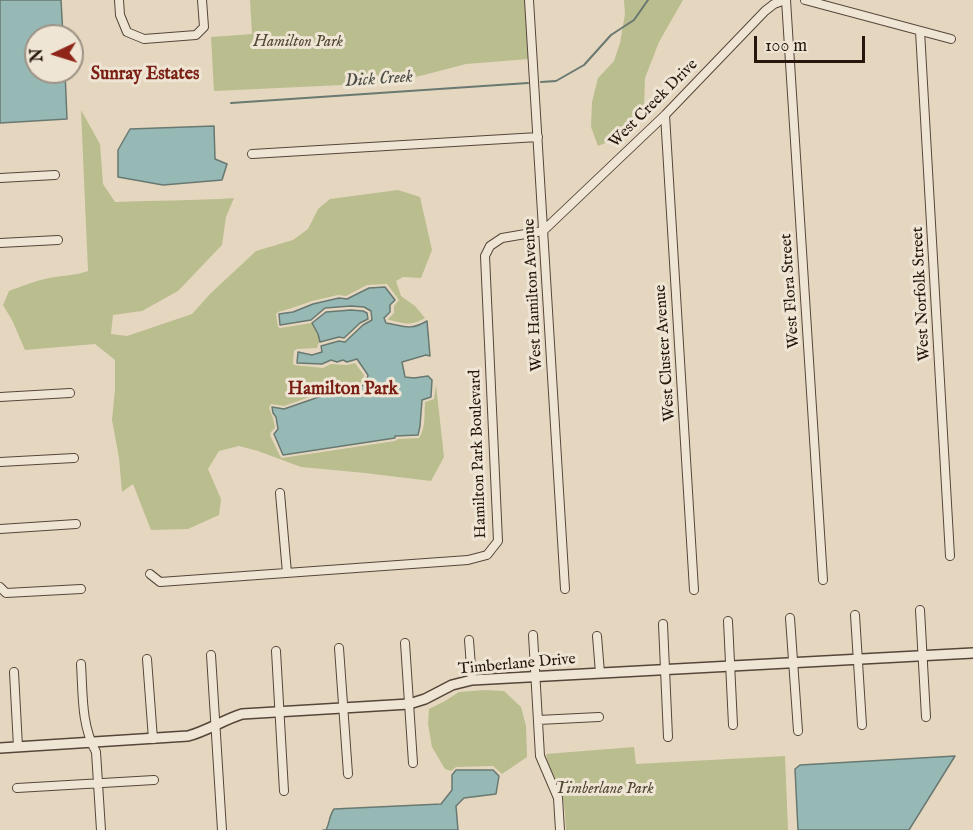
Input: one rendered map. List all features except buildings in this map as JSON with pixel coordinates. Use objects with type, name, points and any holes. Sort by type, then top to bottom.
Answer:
[{"type":"street","points":[[119,0],[120,15],[127,32],[144,39],[196,34],[204,27],[202,0]]},
{"type":"street","name":"West Hamilton Avenue","points":[[530,0],[565,589]]},
{"type":"street","name":"West Creek Drive","points":[[543,231],[665,115],[765,11],[774,4],[786,0]]},
{"type":"street","name":"West Flora Street","points":[[786,0],[823,580]]},
{"type":"street","points":[[805,0],[951,39]]},
{"type":"street","name":"West Norfolk Street","points":[[920,31],[950,556]]},
{"type":"street","name":"West Cluster Avenue","points":[[665,115],[694,590]]},
{"type":"street","points":[[252,154],[538,137]]},
{"type":"street","points":[[0,178],[55,175]]},
{"type":"street","name":"Hamilton Park Boulevard","points":[[150,574],[159,582],[468,560],[487,555],[498,541],[485,256],[490,246],[502,238],[543,231]]},
{"type":"street","points":[[0,243],[58,240]]},
{"type":"street","points":[[0,397],[70,393]]},
{"type":"street","points":[[0,462],[74,458]]},
{"type":"street","points":[[280,493],[287,573]]},
{"type":"street","points":[[0,529],[76,524]]},
{"type":"street","points":[[0,587],[6,593],[81,589]]},
{"type":"street","points":[[920,610],[926,717]]},
{"type":"street","points":[[855,615],[862,725]]},
{"type":"street","points":[[790,618],[798,731]]},
{"type":"street","points":[[728,621],[733,725]]},
{"type":"street","points":[[663,624],[668,737]]},
{"type":"street","points":[[533,635],[540,756],[558,798],[560,830]]},
{"type":"street","points":[[597,636],[600,673]]},
{"type":"street","points":[[469,640],[472,680]]},
{"type":"street","points":[[405,643],[413,763]]},
{"type":"street","points":[[339,648],[348,774]]},
{"type":"street","points":[[276,651],[284,791]]},
{"type":"street","name":"Timberlane Drive","points":[[0,748],[188,736],[242,714],[410,704],[452,685],[472,680],[973,653]]},
{"type":"street","points":[[211,655],[222,830]]},
{"type":"street","points":[[147,659],[153,739]]},
{"type":"street","points":[[81,664],[86,726],[96,752],[101,830]]},
{"type":"street","points":[[14,672],[18,747]]},
{"type":"street","points":[[538,720],[599,717]]},
{"type":"street","points":[[17,788],[154,780]]},
{"type":"green space","name":"Hamilton Park","points":[[250,0],[525,0],[529,59],[466,64],[386,83],[214,91],[211,37],[252,34]]},
{"type":"green space","points":[[624,0],[683,0],[659,42],[645,78],[644,107],[627,134],[598,146],[591,127],[592,102],[598,78],[614,61],[620,43],[625,14]]},
{"type":"green space","points":[[81,110],[100,144],[103,184],[115,202],[234,198],[226,217],[222,245],[178,291],[142,311],[113,315],[111,334],[127,336],[192,314],[256,251],[293,240],[308,229],[318,209],[330,199],[398,190],[420,197],[432,250],[421,278],[403,277],[396,281],[401,296],[415,306],[425,318],[411,323],[389,320],[399,300],[387,284],[367,285],[346,296],[338,295],[312,301],[278,312],[276,314],[278,327],[312,323],[318,334],[320,342],[317,348],[294,351],[294,365],[323,368],[331,364],[355,363],[364,375],[363,381],[355,387],[341,386],[284,406],[271,404],[269,408],[275,428],[270,435],[282,458],[398,439],[419,438],[424,425],[425,402],[434,399],[436,385],[444,457],[431,481],[301,467],[239,446],[219,451],[208,469],[221,499],[219,515],[188,529],[151,530],[133,484],[122,492],[112,420],[115,360],[95,344],[25,350],[3,305],[9,291],[40,280],[88,271]]},
{"type":"green space","points":[[504,691],[521,707],[526,726],[527,757],[502,774],[493,766],[456,767],[451,771],[445,769],[432,747],[428,724],[429,709],[459,692]]},
{"type":"green space","name":"Timberlane Park","points":[[634,747],[636,764],[785,756],[788,830],[566,830],[562,797],[546,754]]},
{"type":"water","points":[[0,0],[61,0],[62,24],[24,24],[24,84],[66,84],[67,119],[0,123]]},
{"type":"water","points":[[214,126],[215,159],[227,164],[222,180],[163,185],[118,177],[118,150],[130,129]]},
{"type":"water","points":[[385,287],[395,300],[390,305],[390,312],[384,318],[386,323],[411,327],[427,321],[430,356],[426,355],[402,362],[405,377],[428,376],[432,380],[431,397],[422,400],[418,435],[395,436],[395,438],[283,455],[274,434],[278,429],[272,407],[284,409],[342,389],[356,390],[366,383],[368,375],[357,359],[347,362],[331,360],[322,364],[297,363],[298,352],[312,355],[322,352],[321,346],[339,341],[345,342],[363,325],[372,320],[371,311],[364,307],[351,306],[325,308],[311,320],[280,325],[279,314],[339,298],[347,299],[369,288]]},
{"type":"water","points":[[351,310],[367,313],[368,319],[360,323],[344,338],[339,337],[320,342],[312,323],[326,312]]},
{"type":"water","points":[[955,756],[909,830],[798,830],[795,769],[800,765]]},
{"type":"water","points":[[456,770],[493,770],[499,776],[496,794],[464,798],[456,806],[458,830],[326,830],[334,809],[441,804],[452,790],[452,775]]},
{"type":"waterway","name":"Dick Creek","points":[[541,82],[556,81],[584,65],[611,35],[634,20],[648,0]]},
{"type":"waterway","name":"Dick Creek","points":[[231,103],[528,83]]},
{"type":"district","name":"Sunray Estates","points":[[145,75]]},
{"type":"district","name":"Hamilton Park","points":[[343,390]]}]
